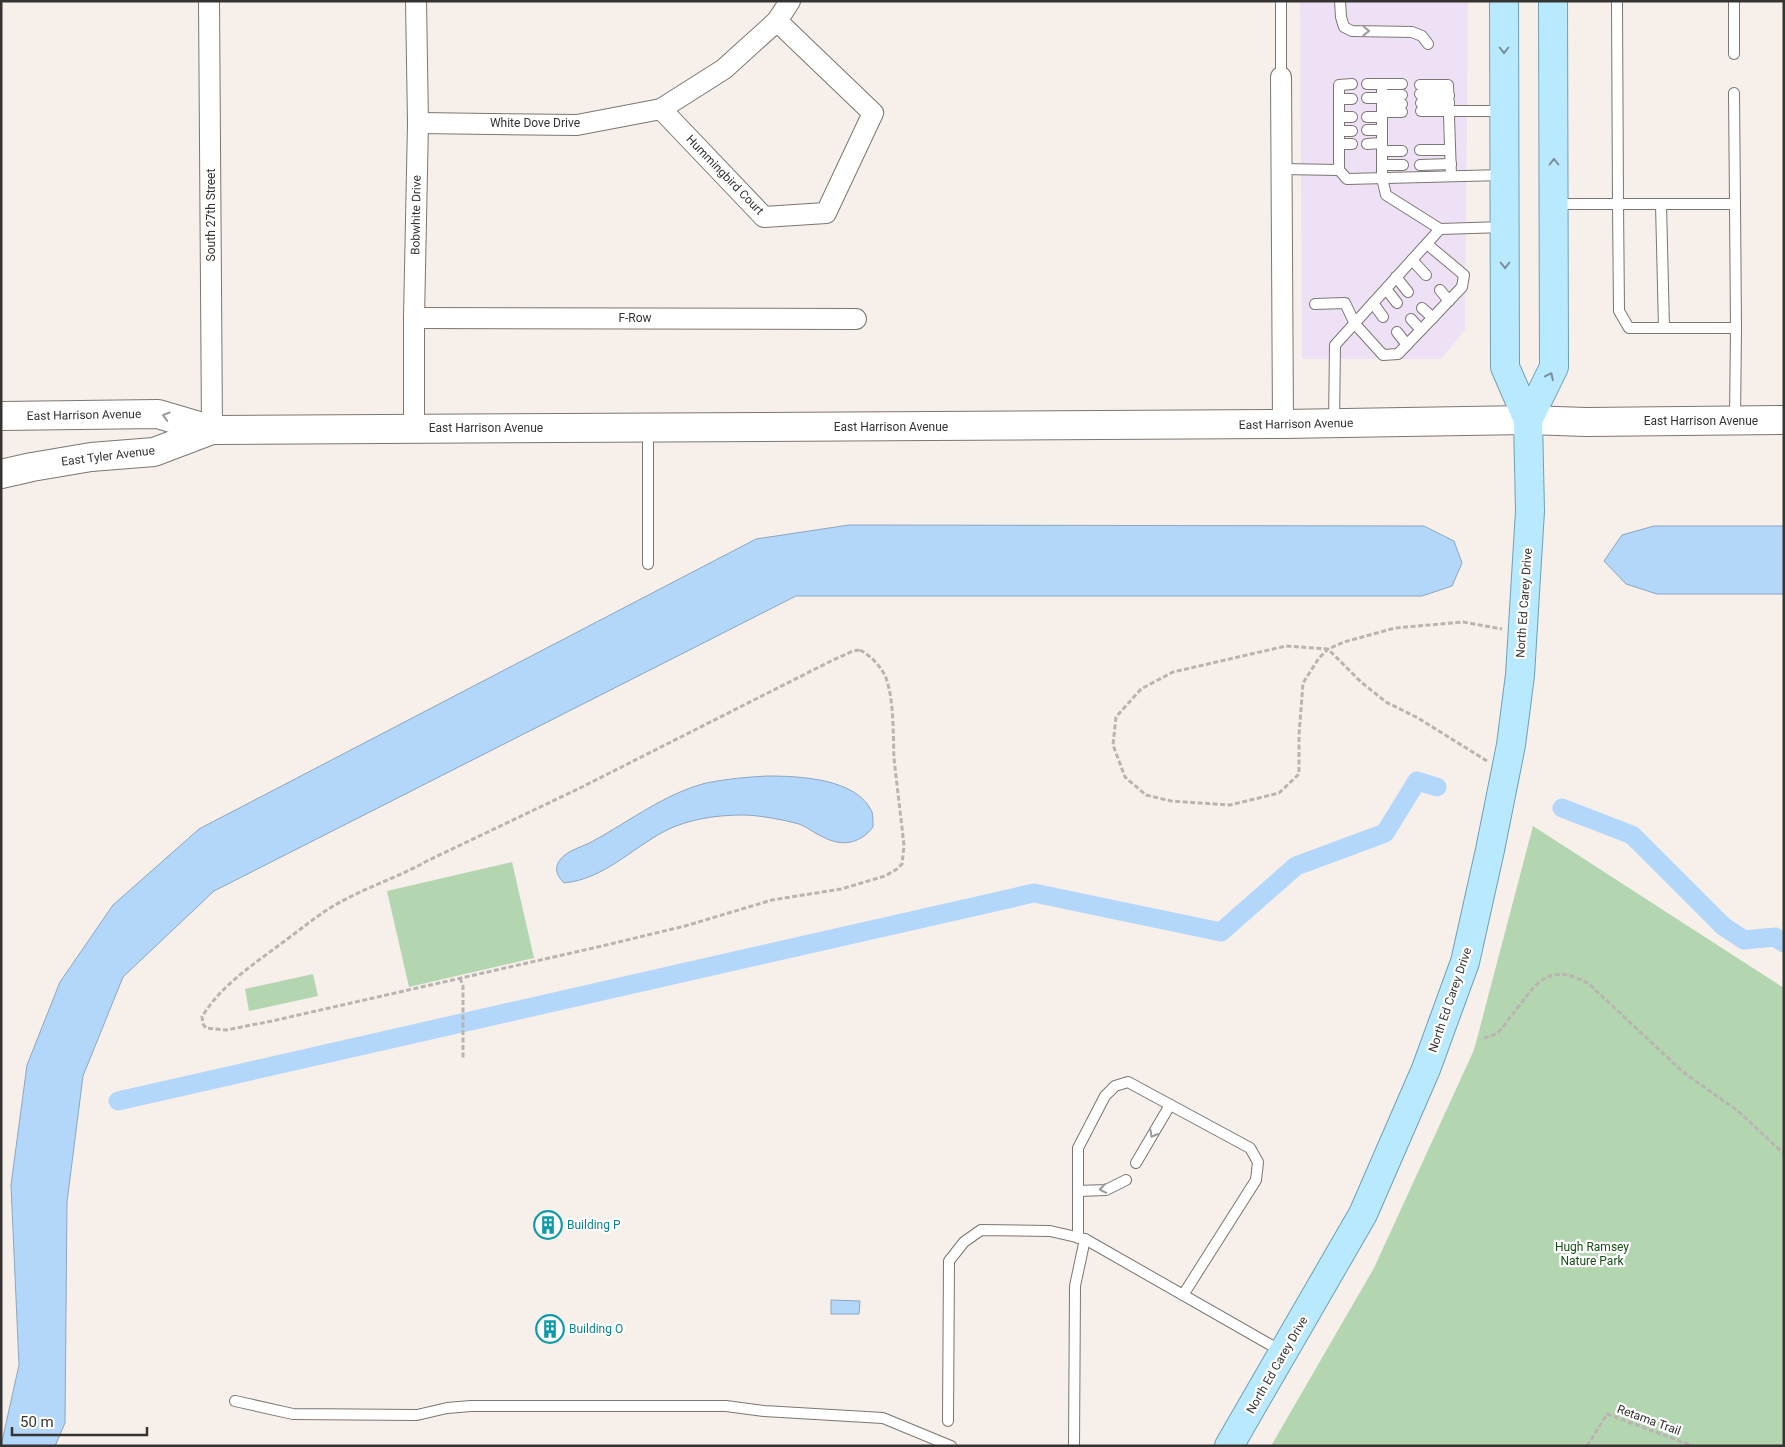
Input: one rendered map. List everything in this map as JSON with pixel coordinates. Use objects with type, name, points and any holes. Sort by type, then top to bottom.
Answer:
[{"type":"main road","points":[[1504,1],[1505,367],[1528,420]]},
{"type":"main road","points":[[1528,420],[1554,367],[1553,1]]},
{"type":"main road","name":"East Harrison Avenue","points":[[1,416],[158,414],[212,430],[1284,424],[1528,420],[1586,422],[1784,420]]},
{"type":"main road","name":"North Ed Carey Drive","points":[[1230,1446],[1363,1214],[1426,1068],[1465,962],[1511,745],[1520,675],[1530,510],[1528,420]]},
{"type":"main road","name":"East Tyler Avenue","points":[[1,474],[91,457],[154,452],[212,430]]},
{"type":"street","name":"South 27th Street","points":[[209,1],[212,430]]},
{"type":"street","name":"Bobwhite Drive","points":[[414,428],[418,123],[416,1]]},
{"type":"street","name":"White Dove Drive","points":[[418,123],[577,125],[661,109],[724,69],[777,21],[790,1]]},
{"type":"street","name":"Hummingbird Court","points":[[661,109],[764,217],[826,213],[873,113],[777,21]]},
{"type":"street","points":[[1281,78],[1284,424]]},
{"type":"street","name":"F-Row","points":[[414,318],[856,319]]},
{"type":"lane","points":[[1281,1],[1281,78]]},
{"type":"lane","points":[[1340,1],[1344,27],[1352,31],[1412,32],[1422,36],[1428,44]]},
{"type":"lane","points":[[1617,1],[1619,311],[1629,328],[1736,328]]},
{"type":"lane","points":[[1734,1],[1734,54]]},
{"type":"lane","points":[[1352,84],[1339,85],[1339,170],[1347,179],[1504,175]]},
{"type":"lane","points":[[1367,84],[1382,102],[1382,178],[1386,195],[1440,229],[1505,227]]},
{"type":"lane","points":[[1451,176],[1449,103],[1448,85],[1420,98],[1449,103],[1504,111]]},
{"type":"lane","points":[[1734,93],[1735,420]]},
{"type":"lane","points":[[1367,98],[1382,102],[1402,99],[1382,102],[1367,117]]},
{"type":"lane","points":[[1339,99],[1352,99]]},
{"type":"lane","points":[[1339,117],[1352,117]]},
{"type":"lane","points":[[1367,130],[1382,130]]},
{"type":"lane","points":[[1339,131],[1352,131]]},
{"type":"lane","points":[[1339,144],[1352,144]]},
{"type":"lane","points":[[1367,144],[1402,151]]},
{"type":"lane","points":[[1420,150],[1450,150]]},
{"type":"lane","points":[[1382,164],[1403,165]]},
{"type":"lane","points":[[1420,164],[1451,164]]},
{"type":"lane","points":[[1281,169],[1339,170]]},
{"type":"lane","points":[[1554,204],[1735,204]]},
{"type":"lane","points":[[1662,204],[1664,328]]},
{"type":"lane","points":[[1334,423],[1335,345],[1440,229]]},
{"type":"lane","points":[[1315,304],[1345,303],[1355,324],[1384,355],[1398,354],[1462,287],[1464,275],[1427,244]]},
{"type":"lane","points":[[1412,260],[1426,275]]},
{"type":"lane","points":[[1396,278],[1408,292]]},
{"type":"lane","points":[[1386,289],[1397,303]]},
{"type":"lane","points":[[1440,290],[1449,301]]},
{"type":"lane","points":[[1373,303],[1384,316]]},
{"type":"lane","points":[[1422,308],[1433,318]]},
{"type":"lane","points":[[1411,319],[1421,330]]},
{"type":"lane","points":[[1397,332],[1407,345]]},
{"type":"lane","points":[[648,428],[648,564]]},
{"type":"lane","points":[[1074,1446],[1075,1286],[1082,1238],[1078,1191],[1078,1148],[1105,1096],[1115,1086],[1128,1082],[1250,1148],[1258,1162],[1256,1180],[1183,1295]]},
{"type":"lane","points":[[1136,1163],[1170,1104]]},
{"type":"lane","points":[[1078,1191],[1106,1190],[1126,1180]]},
{"type":"lane","points":[[948,1421],[949,1261],[964,1242],[981,1230],[1050,1231],[1082,1238],[1284,1352]]},
{"type":"lane","points":[[236,1401],[293,1414],[368,1415],[417,1415],[447,1408],[471,1406],[726,1406],[784,1412],[883,1418],[951,1446]]},
{"type":"path","points":[[1505,772],[1418,718],[1386,702],[1361,682],[1328,649],[1286,646],[1174,672],[1141,689],[1116,716],[1112,745],[1125,777],[1146,795],[1171,801],[1230,805],[1279,793],[1300,774],[1299,736],[1303,683],[1319,658],[1328,649],[1344,642],[1395,628],[1463,622],[1522,633]]},
{"type":"path","points":[[860,650],[867,654],[881,668],[889,690],[896,780],[904,846],[902,864],[897,869],[885,876],[841,889],[772,900],[685,926],[460,978],[226,1030],[206,1028],[202,1018],[219,995],[258,960],[336,904],[406,873],[580,788],[831,661],[860,650]]},
{"type":"path","points":[[1484,1038],[1496,1034],[1535,986],[1546,977],[1557,974],[1575,976],[1589,984],[1683,1072],[1738,1111],[1784,1154]]},
{"type":"path","points":[[460,978],[463,986],[463,1059]]},
{"type":"path","name":"Retama Trail","points":[[1587,1446],[1607,1414],[1693,1446]]},
{"type":"shaded area","points":[[1300,1],[1468,1],[1465,330],[1441,359],[1302,359]]},
{"type":"green space","name":"Hugh Ramsey Nature Park","points":[[1533,826],[1784,988],[1784,1446],[1271,1446],[1374,1268],[1474,1050]]},
{"type":"green space","points":[[512,862],[534,958],[409,987],[387,891]]},
{"type":"green space","points":[[313,974],[318,996],[249,1011],[245,989]]},
{"type":"water","points":[[849,525],[1424,526],[1454,541],[1462,563],[1452,586],[1422,596],[796,596],[214,891],[123,977],[83,1076],[67,1202],[65,1423],[55,1446],[1,1446],[19,1365],[11,1185],[27,1065],[60,982],[113,905],[199,829],[756,539]]},
{"type":"water","points":[[1654,526],[1784,526],[1784,594],[1657,594],[1626,584],[1604,561],[1622,535]]},
{"type":"water","points":[[767,776],[810,778],[826,781],[854,792],[872,812],[873,827],[862,837],[844,843],[820,836],[799,824],[779,819],[749,815],[713,817],[683,823],[665,831],[605,870],[592,876],[564,883],[558,875],[558,863],[567,854],[676,794],[706,783],[736,778]]},
{"type":"water","points":[[831,1300],[860,1301],[859,1314],[831,1314]]},
{"type":"waterway","points":[[118,1101],[1034,893],[1221,932],[1296,866],[1385,833],[1417,781],[1437,787]]},
{"type":"waterway","points":[[1562,808],[1632,835],[1723,926],[1744,940],[1775,937],[1784,943]]},
{"type":"place","name":"Building P","points":[[548,1225]]},
{"type":"place","name":"Building O","points":[[550,1329]]}]
